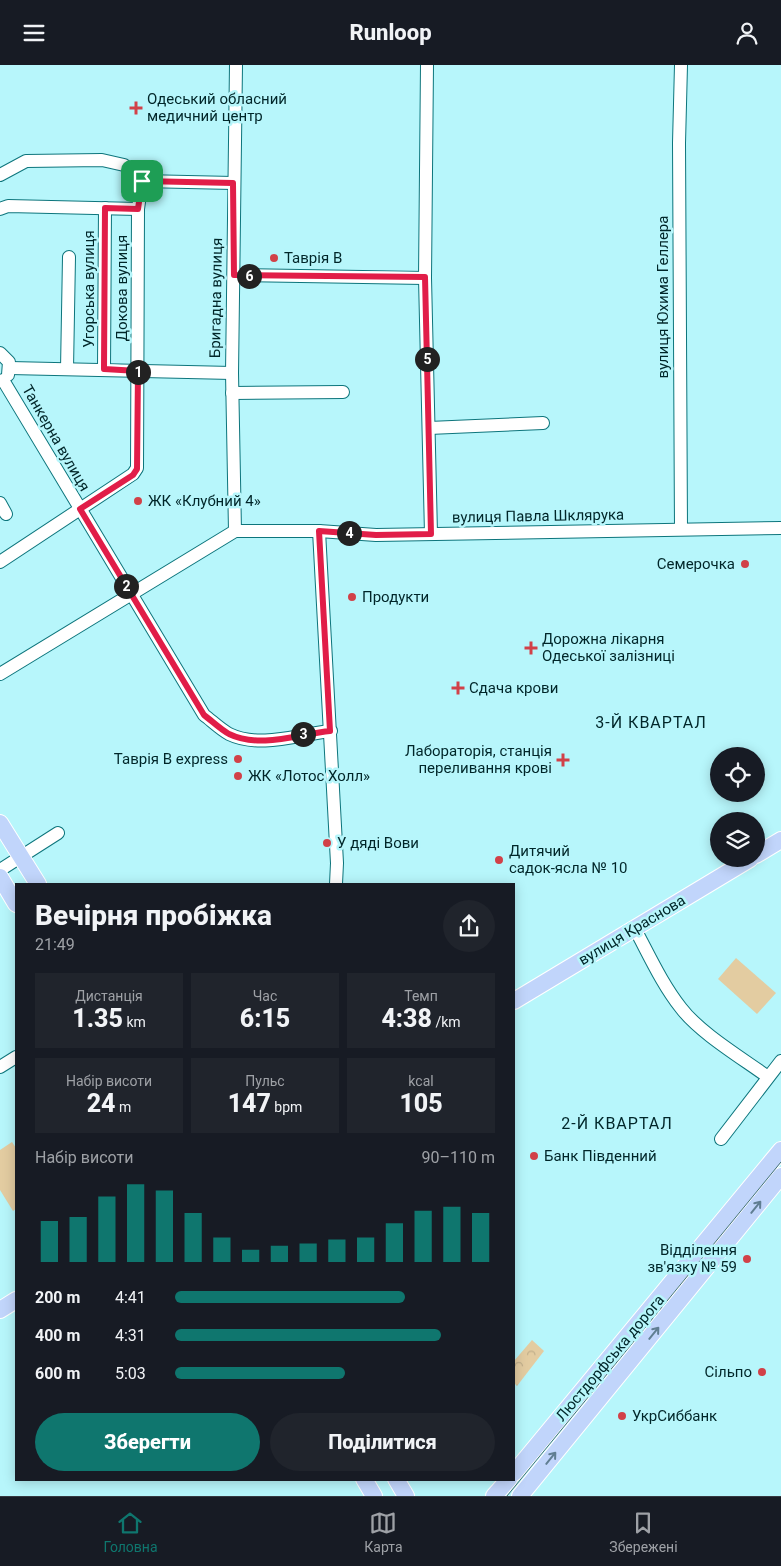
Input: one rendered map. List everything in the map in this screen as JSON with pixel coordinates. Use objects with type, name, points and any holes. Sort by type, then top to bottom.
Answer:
[{"type":"main road","points":[[0,823],[37,883]]},
{"type":"main road","points":[[765,850],[781,840]]},
{"type":"main road","name":"вулиця Краснова","points":[[515,1000],[737,867]]},
{"type":"main road","points":[[0,877],[15,902]]},
{"type":"main road","name":"Люстдорфська дорога","points":[[515,1472],[781,1150]]},
{"type":"main road","name":"Люстдорфська дорога","points":[[520,1496],[781,1176]]},
{"type":"main road","points":[[0,1310],[15,1302]]},
{"type":"main road","points":[[365,1481],[374,1496]]},
{"type":"main road","points":[[397,1481],[406,1496]]},
{"type":"main road","points":[[494,1496],[507,1481]]},
{"type":"street","name":"Бригадна вулиця","points":[[235,531],[232,373],[236,65]]},
{"type":"street","points":[[427,65],[425,277],[431,534]]},
{"type":"street","name":"вулиця Юхима Геллера","points":[[681,65],[679,143],[681,529]]},
{"type":"street","points":[[0,175],[26,161],[102,159],[124,165],[142,181],[233,183]]},
{"type":"street","name":"Докова вулиця","points":[[0,562],[133,475],[137,469],[138,209],[142,181]]},
{"type":"street","points":[[0,209],[8,206],[138,209]]},
{"type":"street","name":"Угорська вулиця","points":[[104,369],[105,208]]},
{"type":"street","points":[[68,369],[69,257]]},
{"type":"street","points":[[234,275],[425,277]]},
{"type":"street","points":[[0,353],[5,356],[10,368],[8,376],[2,380]]},
{"type":"street","points":[[10,368],[232,373]]},
{"type":"street","name":"Танкерна вулиця","points":[[2,380],[204,715],[230,734],[250,740],[272,741],[290,736],[330,731]]},
{"type":"street","points":[[232,393],[343,392]]},
{"type":"street","points":[[429,428],[543,423]]},
{"type":"street","name":"вулиця Павла Шклярука","points":[[235,531],[319,531],[376,535],[781,528]]},
{"type":"street","points":[[0,674],[130,593],[235,531]]},
{"type":"street","points":[[319,531],[336,883]]},
{"type":"street","points":[[0,869],[58,833]]},
{"type":"street","points":[[635,929],[660,976],[681,1009],[694,1022],[768,1077]]},
{"type":"street","points":[[0,1067],[15,1058]]},
{"type":"street","points":[[720,1139],[781,1061]]},
{"type":"green space","points":[[736,958],[776,993],[757,1014],[718,979]]},
{"type":"green space","points":[[12,1142],[15,1146],[15,1210],[13,1211],[0,1190],[0,1150]]},
{"type":"green space","points":[[532,1340],[544,1351],[517,1386],[515,1384],[515,1360]]},
{"type":"tram line","points":[[507,1496],[781,1162]]},
{"type":"place","name":"Одеський обласний медичний центр","points":[[136,108]]},
{"type":"place","name":"Таврія В","points":[[274,258]]},
{"type":"place","name":"ЖК «Клубний 4»","points":[[138,501]]},
{"type":"place","name":"Семерочка","points":[[745,564]]},
{"type":"place","name":"Продукти","points":[[352,597]]},
{"type":"place","name":"Дорожна лікарня Одеської залізниці","points":[[531,648]]},
{"type":"place","name":"Сдача крови","points":[[458,688]]},
{"type":"place","name":"Таврія В express","points":[[238,759]]},
{"type":"place","name":"Лабораторія, станція переливання крові","points":[[563,760]]},
{"type":"place","name":"ЖК «Лотос Холл»","points":[[238,776]]},
{"type":"place","name":"У дяді Вови","points":[[327,843]]},
{"type":"place","name":"Дитячий садок-ясла № 10","points":[[499,860]]},
{"type":"place","name":"Банк Південний","points":[[534,1156]]},
{"type":"place","name":"Відділення зв'язку № 59","points":[[747,1259]]},
{"type":"place","name":"Сільпо","points":[[762,1372]]},
{"type":"place","name":"УкрСиббанк","points":[[622,1416]]},
{"type":"district","name":"3-Й КВАРТАЛ","points":[[651,722]]},
{"type":"district","name":"2-Й КВАРТАЛ","points":[[617,1123]]},
{"type":"route","points":[[142,181],[233,183],[234,275],[425,277],[431,534],[376,535],[319,531],[330,731],[290,736],[272,741],[250,740],[230,734],[204,715],[187,691],[80,509],[133,475],[137,469],[138,371],[104,369],[105,208],[138,209],[142,181]]}]
